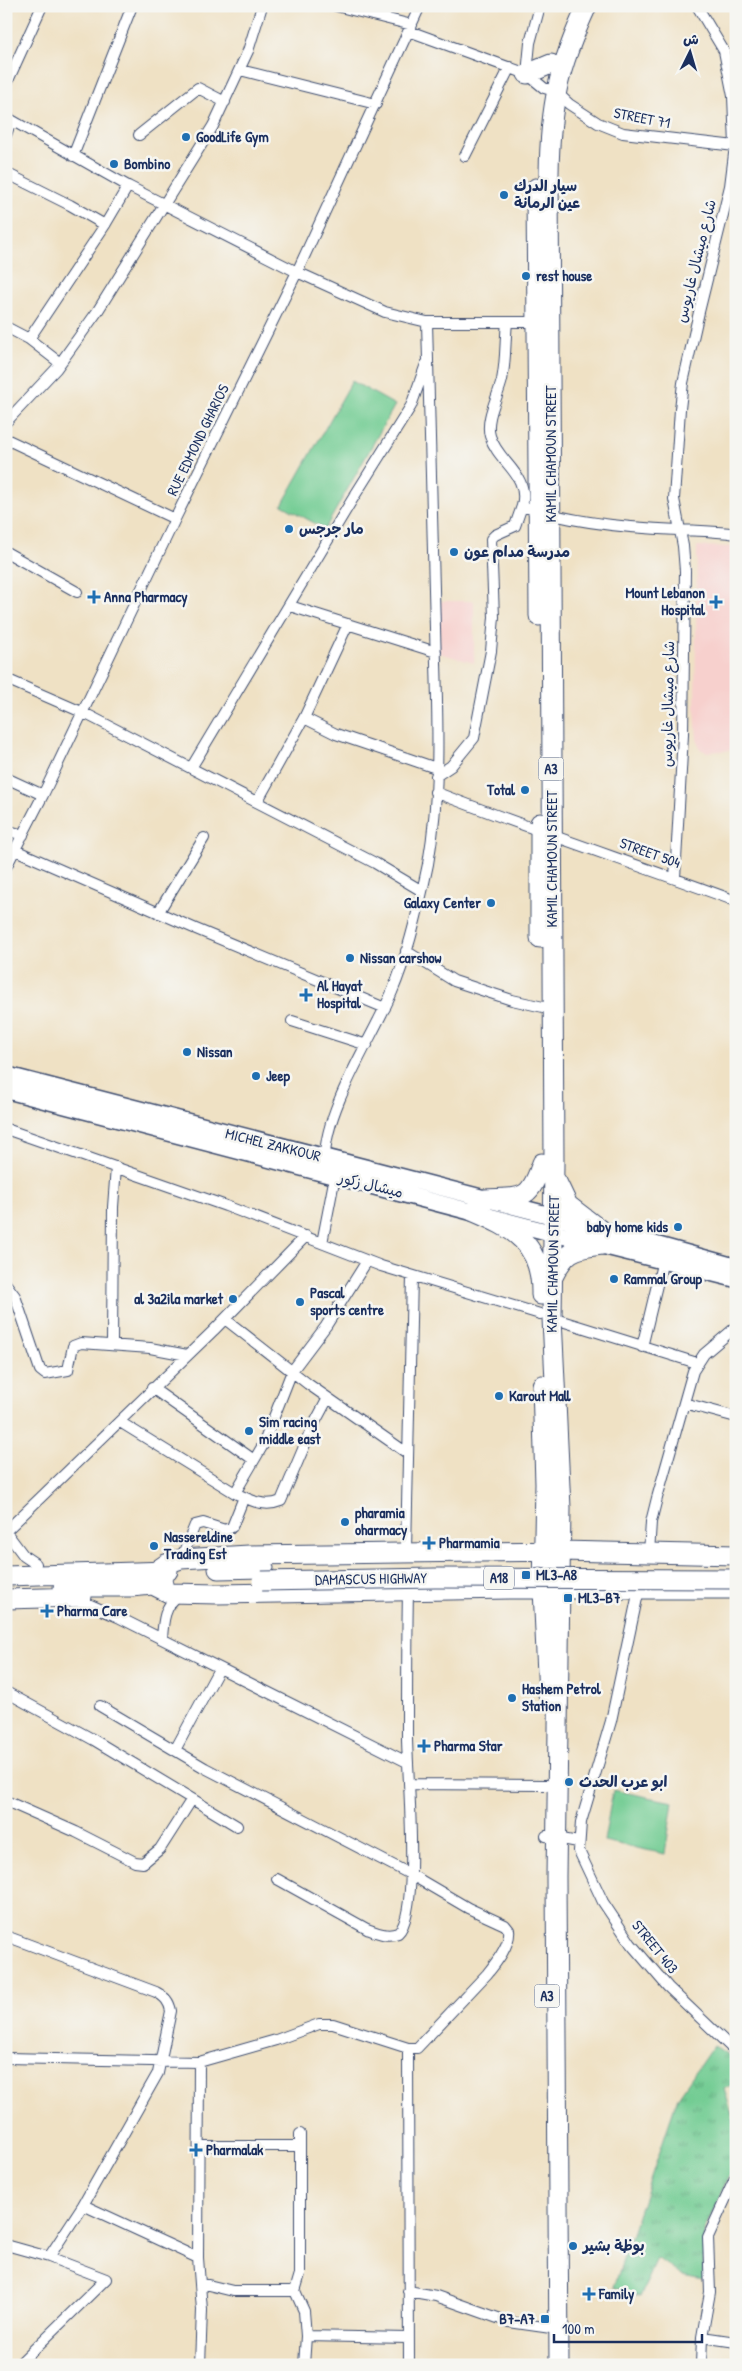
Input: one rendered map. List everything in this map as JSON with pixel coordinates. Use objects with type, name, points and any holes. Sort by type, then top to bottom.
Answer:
[{"type":"highway","name":"A3","points":[[550,64],[573,6]]},
{"type":"highway","name":"KAMIL CHAMOUN STREET","points":[[550,90],[587,6]]},
{"type":"highway","points":[[518,71],[550,64]]},
{"type":"highway","name":"KAMIL CHAMOUN STREET","points":[[546,1280],[548,1163],[543,1120],[547,1008],[546,833],[537,511],[549,167],[550,64]]},
{"type":"highway","points":[[479,1205],[514,1198],[528,1193],[548,1163]]},
{"type":"highway","points":[[479,1205],[524,1240],[546,1280],[568,1253],[602,1238],[568,1205],[548,1163]]},
{"type":"highway","name":"A3","points":[[546,1280],[546,1316]]},
{"type":"highway","name":"KAMIL CHAMOUN STREET","points":[[546,1316],[555,1502]]},
{"type":"highway","points":[[498,1551],[520,1548],[534,1541],[555,1502]]},
{"type":"highway","points":[[555,1502],[569,1536],[580,1547],[594,1552]]},
{"type":"highway","name":"A3","points":[[555,1502],[552,1551],[551,1836],[554,2328],[559,2365]]},
{"type":"highway","points":[[152,1576],[166,1564],[181,1559],[406,1551],[552,1551],[736,1555]]},
{"type":"highway","points":[[498,1551],[510,1562],[512,1574],[501,1589]]},
{"type":"highway","points":[[617,1589],[604,1579],[600,1567],[606,1557],[619,1552]]},
{"type":"highway","points":[[6,1565],[119,1563],[140,1566],[152,1576],[162,1591],[181,1593],[585,1588],[639,1590],[736,1589]]},
{"type":"highway","name":"DAMASCUS HIGHWAY","points":[[6,1588],[70,1586],[152,1576],[263,1574],[429,1565],[736,1567]]},
{"type":"highway","name":"DAMASCUS HIGHWAY","points":[[263,1574],[435,1578],[736,1579]]},
{"type":"highway","name":"DAMASCUS HIGHWAY","points":[[6,1576],[109,1594],[131,1587],[152,1576]]},
{"type":"highway","points":[[6,1599],[70,1586]]},
{"type":"highway","points":[[501,1589],[524,1593],[533,1600],[552,1627],[573,1596],[585,1588]]},
{"type":"highway","name":"A3","points":[[551,1836],[547,1785],[552,1627]]},
{"type":"highway","name":"A3","points":[[549,2365],[554,2328]]},
{"type":"main road","name":"MICHEL ZAKKOUR","points":[[6,1075],[325,1158],[479,1205]]},
{"type":"main road","name":"ميشال زكور","points":[[6,1090],[335,1176],[479,1205],[602,1238],[736,1267]]},
{"type":"main road","name":"ميشال زكور","points":[[602,1238],[663,1260],[736,1278]]},
{"type":"street","points":[[6,85],[42,6]]},
{"type":"street","points":[[73,156],[132,6]]},
{"type":"street","points":[[6,422],[60,362],[97,312],[213,126],[248,51],[262,6]]},
{"type":"street","name":"STREET 71","points":[[336,6],[410,28],[518,71],[610,130],[734,146]]},
{"type":"street","name":"RUE EDMOND GHARIOS","points":[[6,867],[84,713],[176,518],[297,272],[420,6]]},
{"type":"street","points":[[465,156],[518,71],[530,43],[540,6]]},
{"type":"street","name":"شارع ميشال غاريوس","points":[[675,878],[684,719],[685,571],[674,492],[683,383],[730,186],[734,146],[733,96],[724,51],[696,6]]},
{"type":"street","points":[[240,70],[376,104]]},
{"type":"street","points":[[139,135],[198,88],[225,102]]},
{"type":"street","points":[[6,136],[9,119],[128,186],[297,272],[385,312],[427,322],[544,323]]},
{"type":"street","points":[[6,174],[70,205],[105,225]]},
{"type":"street","points":[[29,339],[105,225],[128,186]]},
{"type":"street","points":[[325,1158],[326,1138],[329,1128],[385,1008],[406,951],[422,891],[430,848],[435,792],[438,700],[427,322]]},
{"type":"street","points":[[507,322],[502,378],[488,427],[490,437],[498,453],[524,487],[525,496],[537,511],[613,524],[679,530],[712,530],[736,534]]},
{"type":"street","points":[[6,327],[29,339],[60,362]]},
{"type":"street","points":[[191,768],[352,500],[411,406],[428,358]]},
{"type":"street","points":[[411,406],[420,403],[430,407]]},
{"type":"street","points":[[6,439],[176,518]]},
{"type":"street","points":[[304,718],[336,734],[436,772],[451,766],[474,738],[492,642],[494,617],[491,539],[537,511]]},
{"type":"street","points":[[6,552],[77,592]]},
{"type":"street","points":[[290,606],[436,652]]},
{"type":"street","points":[[257,802],[304,718],[348,624]]},
{"type":"street","points":[[6,679],[84,713],[375,862],[422,891]]},
{"type":"street","points":[[6,778],[43,795]]},
{"type":"street","name":"STREET 504","points":[[435,792],[736,901]]},
{"type":"street","points":[[6,830],[23,835]]},
{"type":"street","points":[[158,913],[204,838]]},
{"type":"street","points":[[15,850],[158,913],[385,1008]]},
{"type":"street","points":[[406,951],[454,981],[547,1008]]},
{"type":"street","points":[[292,1021],[367,1045]]},
{"type":"street","points":[[6,1129],[306,1236],[367,1261],[697,1363]]},
{"type":"street","points":[[112,1345],[113,1207],[116,1167]]},
{"type":"street","points":[[322,1243],[335,1176]]},
{"type":"street","points":[[36,1564],[24,1556],[7,1533],[152,1388],[225,1319],[306,1236]]},
{"type":"street","points":[[642,1347],[663,1260]]},
{"type":"street","points":[[181,1559],[196,1525],[203,1523],[225,1530],[232,1527],[239,1495],[254,1460],[263,1445],[292,1371],[326,1326],[367,1261]]},
{"type":"street","points":[[406,1551],[412,1276]]},
{"type":"street","points":[[6,1284],[15,1296],[42,1373],[51,1374],[68,1370],[70,1351],[76,1344],[150,1348],[187,1355]]},
{"type":"street","points":[[225,1319],[328,1398],[407,1453]]},
{"type":"street","points":[[648,1553],[653,1513],[697,1363],[704,1354],[736,1327]]},
{"type":"street","points":[[152,1388],[254,1460]]},
{"type":"street","points":[[120,1422],[239,1495],[262,1504],[273,1505],[281,1501],[312,1428],[328,1398]]},
{"type":"street","points":[[684,1403],[736,1417]]},
{"type":"street","points":[[70,1586],[162,1639],[408,1762]]},
{"type":"street","points":[[551,1836],[578,1842],[581,1822],[611,1721],[639,1590]]},
{"type":"street","points":[[277,1879],[368,1929],[388,1935],[398,1933],[405,1922],[410,1874],[408,1591]]},
{"type":"street","points":[[162,1639],[162,1623],[166,1612],[171,1602],[181,1593]]},
{"type":"street","points":[[175,1750],[220,1669]]},
{"type":"street","points":[[6,1692],[94,1740],[237,1826]]},
{"type":"street","points":[[6,2058],[199,2062],[276,2040],[322,2023],[333,2024],[408,2048],[417,2048],[487,1974],[499,1957],[510,1932],[504,1925],[468,1908],[410,1874],[205,1768],[100,1706]]},
{"type":"street","points":[[410,1784],[547,1785]]},
{"type":"street","points":[[6,1802],[76,1832],[135,1862],[144,1863],[160,1849],[192,1800]]},
{"type":"street","name":"STREET 403","points":[[578,1842],[582,1859],[603,1902],[631,1944],[668,1987],[736,2052]]},
{"type":"street","points":[[6,1936],[164,1996],[169,2002],[171,2011],[161,2061],[154,2081],[83,2204],[49,2257]]},
{"type":"street","points":[[408,2048],[409,2365]]},
{"type":"street","points":[[199,2062],[198,2258],[202,2310],[200,2365]]},
{"type":"street","points":[[295,2291],[299,2285],[300,2274],[300,2134]]},
{"type":"street","points":[[199,2146],[299,2146]]},
{"type":"street","points":[[701,2365],[702,2337],[710,2299],[708,2237],[736,2176]]},
{"type":"street","points":[[83,2204],[198,2258]]},
{"type":"street","points":[[6,2244],[49,2257],[106,2280],[18,2365]]},
{"type":"street","points":[[200,2283],[233,2291],[295,2291]]},
{"type":"street","points":[[295,2291],[304,2311],[306,2336],[304,2365]]},
{"type":"street","points":[[408,2291],[436,2296],[510,2322],[554,2328]]},
{"type":"street","points":[[306,2336],[408,2338]]},
{"type":"street","points":[[702,2337],[736,2342]]},
{"type":"shaded area","name":"Mount Lebanon Hospital","points":[[697,546],[736,547],[736,750],[706,752],[700,749],[697,739],[695,709]]},
{"type":"shaded area","points":[[440,601],[474,601],[474,663],[439,653]]},
{"type":"green space","points":[[352,381],[395,405],[325,529],[282,505]]},
{"type":"green space","points":[[613,1790],[673,1802],[665,1854],[604,1841]]},
{"type":"green space","points":[[713,2046],[736,2059],[736,2082],[724,2089],[735,2124],[730,2173],[704,2231],[703,2280],[682,2276],[657,2258],[640,2297],[614,2287],[678,2097]]},
{"type":"place","name":"GoodLife Gym","points":[[186,137]]},
{"type":"place","name":"Bombino","points":[[114,164]]},
{"type":"place","name":"سيار الدرك عين الرمانة","points":[[504,195]]},
{"type":"place","name":"rest house","points":[[526,276]]},
{"type":"place","name":"مار جرجس","points":[[289,529]]},
{"type":"place","name":"مدرسة مدام عون","points":[[454,552]]},
{"type":"place","name":"Anna Pharmacy","points":[[94,597]]},
{"type":"place","name":"Mount Lebanon Hospital","points":[[716,602]]},
{"type":"place","name":"Total","points":[[525,790]]},
{"type":"place","name":"Galaxy Center","points":[[491,903]]},
{"type":"place","name":"Nissan carshow","points":[[350,958]]},
{"type":"place","name":"Al Hayat Hospital","points":[[306,995]]},
{"type":"place","name":"Nissan","points":[[187,1052]]},
{"type":"place","name":"Jeep","points":[[256,1076]]},
{"type":"place","name":"baby home kids","points":[[678,1227]]},
{"type":"place","name":"Rammal Group","points":[[614,1279]]},
{"type":"place","name":"al 3a2ila market","points":[[233,1299]]},
{"type":"place","name":"Pascal sports centre","points":[[300,1302]]},
{"type":"place","name":"Karout Mall","points":[[499,1396]]},
{"type":"place","name":"Sim racing middle east","points":[[249,1431]]},
{"type":"place","name":"pharamia oharmacy","points":[[345,1522]]},
{"type":"place","name":"Pharmamia","points":[[429,1543]]},
{"type":"place","name":"Nassereldine Trading Est","points":[[154,1546]]},
{"type":"place","name":"ML3-A8","points":[[526,1575]]},
{"type":"place","name":"ML3-B7","points":[[568,1598]]},
{"type":"place","name":"Pharma Care","points":[[47,1611]]},
{"type":"place","name":"Hashem Petrol Station","points":[[512,1698]]},
{"type":"place","name":"Pharma Star","points":[[424,1746]]},
{"type":"place","name":"ابو عرب الحدث","points":[[569,1782]]},
{"type":"place","name":"Pharmalak","points":[[196,2150]]},
{"type":"place","name":"بوظة بشير","points":[[573,2246]]},
{"type":"place","name":"Family","points":[[589,2294]]},
{"type":"place","name":"B7-A7","points":[[545,2319]]}]
